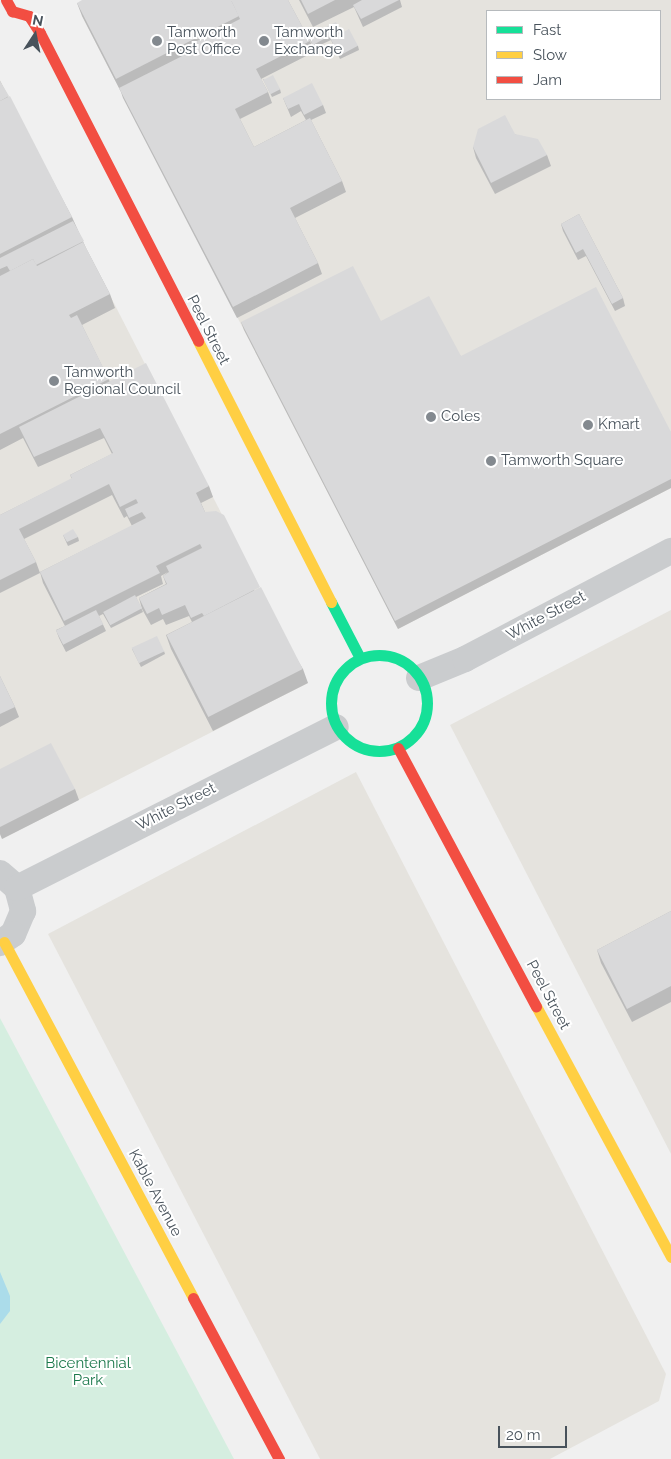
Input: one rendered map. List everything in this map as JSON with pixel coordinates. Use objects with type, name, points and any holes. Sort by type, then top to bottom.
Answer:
[{"type":"main road","points":[[6,0],[12,11],[30,16],[34,1]]},
{"type":"main road","name":"Peel Street","points":[[30,16],[360,658]]},
{"type":"main road","points":[[376,655],[393,658],[408,666],[419,678],[427,705],[423,723],[413,737],[398,748],[381,751],[366,749],[351,742],[336,727],[332,693],[347,667],[360,658],[376,655]]},
{"type":"main road","name":"Peel Street","points":[[398,748],[671,1257]]},
{"type":"main road","name":"Kable Avenue","points":[[2,943],[279,1459]]},
{"type":"street","name":"White Street","points":[[419,678],[465,659],[671,551]]},
{"type":"street","name":"White Street","points":[[9,880],[336,727]]},
{"type":"street","points":[[2,943],[13,934],[21,918],[22,899],[9,880]]},
{"type":"shaded area","points":[[113,0],[671,0],[671,488],[398,629],[82,16]]},
{"type":"shaded area","points":[[0,80],[308,683],[2,839],[0,834]]},
{"type":"shaded area","points":[[671,610],[671,1154],[450,725]]},
{"type":"shaded area","points":[[356,772],[666,1374],[659,1401],[550,1459],[320,1459],[48,934]]},
{"type":"green space","name":"Bicentennial Park","points":[[0,1018],[234,1459],[0,1459]]},
{"type":"water","points":[[0,1272],[10,1296],[10,1311],[0,1324]]},
{"type":"building","name":"Tamworth Post Office","points":[[82,0],[231,0],[239,16],[116,79],[77,3]]},
{"type":"building","points":[[231,0],[288,0],[310,41],[256,69],[268,92],[235,109],[254,147],[310,118],[342,181],[290,208],[318,263],[233,307],[119,88],[196,49],[193,43],[240,19]]},
{"type":"building","points":[[301,0],[335,0],[308,14]]},
{"type":"building","points":[[362,0],[399,0],[361,19],[353,5]]},
{"type":"building","points":[[336,22],[340,30],[313,45],[308,36]]},
{"type":"building","points":[[349,29],[358,46],[339,56],[330,39]]},
{"type":"building","points":[[273,75],[280,89],[270,94],[263,80]]},
{"type":"building","points":[[0,81],[9,96],[0,101]]},
{"type":"building","points":[[312,83],[323,105],[304,115],[299,104],[288,109],[283,98]]},
{"type":"building","points":[[10,96],[72,217],[0,254],[0,101]]},
{"type":"building","points":[[505,115],[515,134],[538,139],[547,155],[491,183],[473,147],[478,129]]},
{"type":"building","points":[[579,214],[623,298],[612,304],[583,249],[576,253],[561,224]]},
{"type":"building","points":[[73,221],[84,241],[36,265],[33,259],[10,271],[7,266],[0,269],[0,258]]},
{"type":"building","points":[[83,242],[110,294],[69,315],[71,318],[77,315],[109,379],[0,434],[0,276],[33,259],[37,266]]},
{"type":"building","name":"Tamworth Square","points":[[353,266],[381,321],[429,296],[461,356],[596,287],[671,432],[671,479],[395,621],[241,322]]},
{"type":"building","points":[[146,363],[209,486],[196,493],[205,512],[216,511],[224,515],[260,587],[204,616],[202,613],[191,618],[185,605],[162,615],[159,608],[147,614],[139,598],[167,584],[163,576],[169,572],[166,566],[202,548],[200,544],[156,566],[160,573],[64,621],[40,572],[146,518],[142,512],[129,518],[125,509],[138,503],[136,499],[120,507],[109,484],[19,529],[36,562],[0,580],[0,515],[72,478],[70,475],[113,453],[100,428],[34,457],[19,427]]},
{"type":"building","points":[[73,529],[78,537],[67,542],[63,535]]},
{"type":"building","points":[[261,587],[303,669],[208,717],[167,635]]},
{"type":"building","points":[[135,595],[142,608],[110,625],[103,612]]},
{"type":"building","points":[[96,610],[103,624],[63,645],[56,630]]},
{"type":"building","points":[[157,636],[164,651],[139,663],[132,648]]},
{"type":"building","points":[[0,676],[15,707],[0,714]]},
{"type":"building","points":[[51,743],[75,789],[0,827],[0,769]]},
{"type":"building","points":[[671,911],[671,986],[627,1009],[597,950]]},
{"type":"traffic: fast","points":[[331,602],[360,658]]},
{"type":"traffic: fast","points":[[379,655],[397,659],[413,669],[423,685],[427,703],[423,721],[413,737],[397,747],[379,751],[361,747],[345,737],[335,721],[331,703],[335,685],[345,669],[361,659],[379,655]]},
{"type":"traffic: slow","points":[[198,341],[331,602]]},
{"type":"traffic: slow","points":[[4,942],[193,1298]]},
{"type":"traffic: slow","points":[[536,1006],[671,1257]]},
{"type":"traffic: jam","points":[[6,0],[12,11],[29,16],[40,33],[198,341]]},
{"type":"traffic: jam","points":[[398,748],[536,1006]]},
{"type":"traffic: jam","points":[[193,1298],[279,1459]]},
{"type":"place","name":"Tamworth Post Office","points":[[157,41]]},
{"type":"place","name":"Tamworth Exchange","points":[[264,41]]},
{"type":"place","name":"Tamworth Regional Council","points":[[54,381]]},
{"type":"place","name":"Coles","points":[[431,417]]},
{"type":"place","name":"Kmart","points":[[588,425]]},
{"type":"place","name":"Tamworth Square","points":[[491,461]]}]
